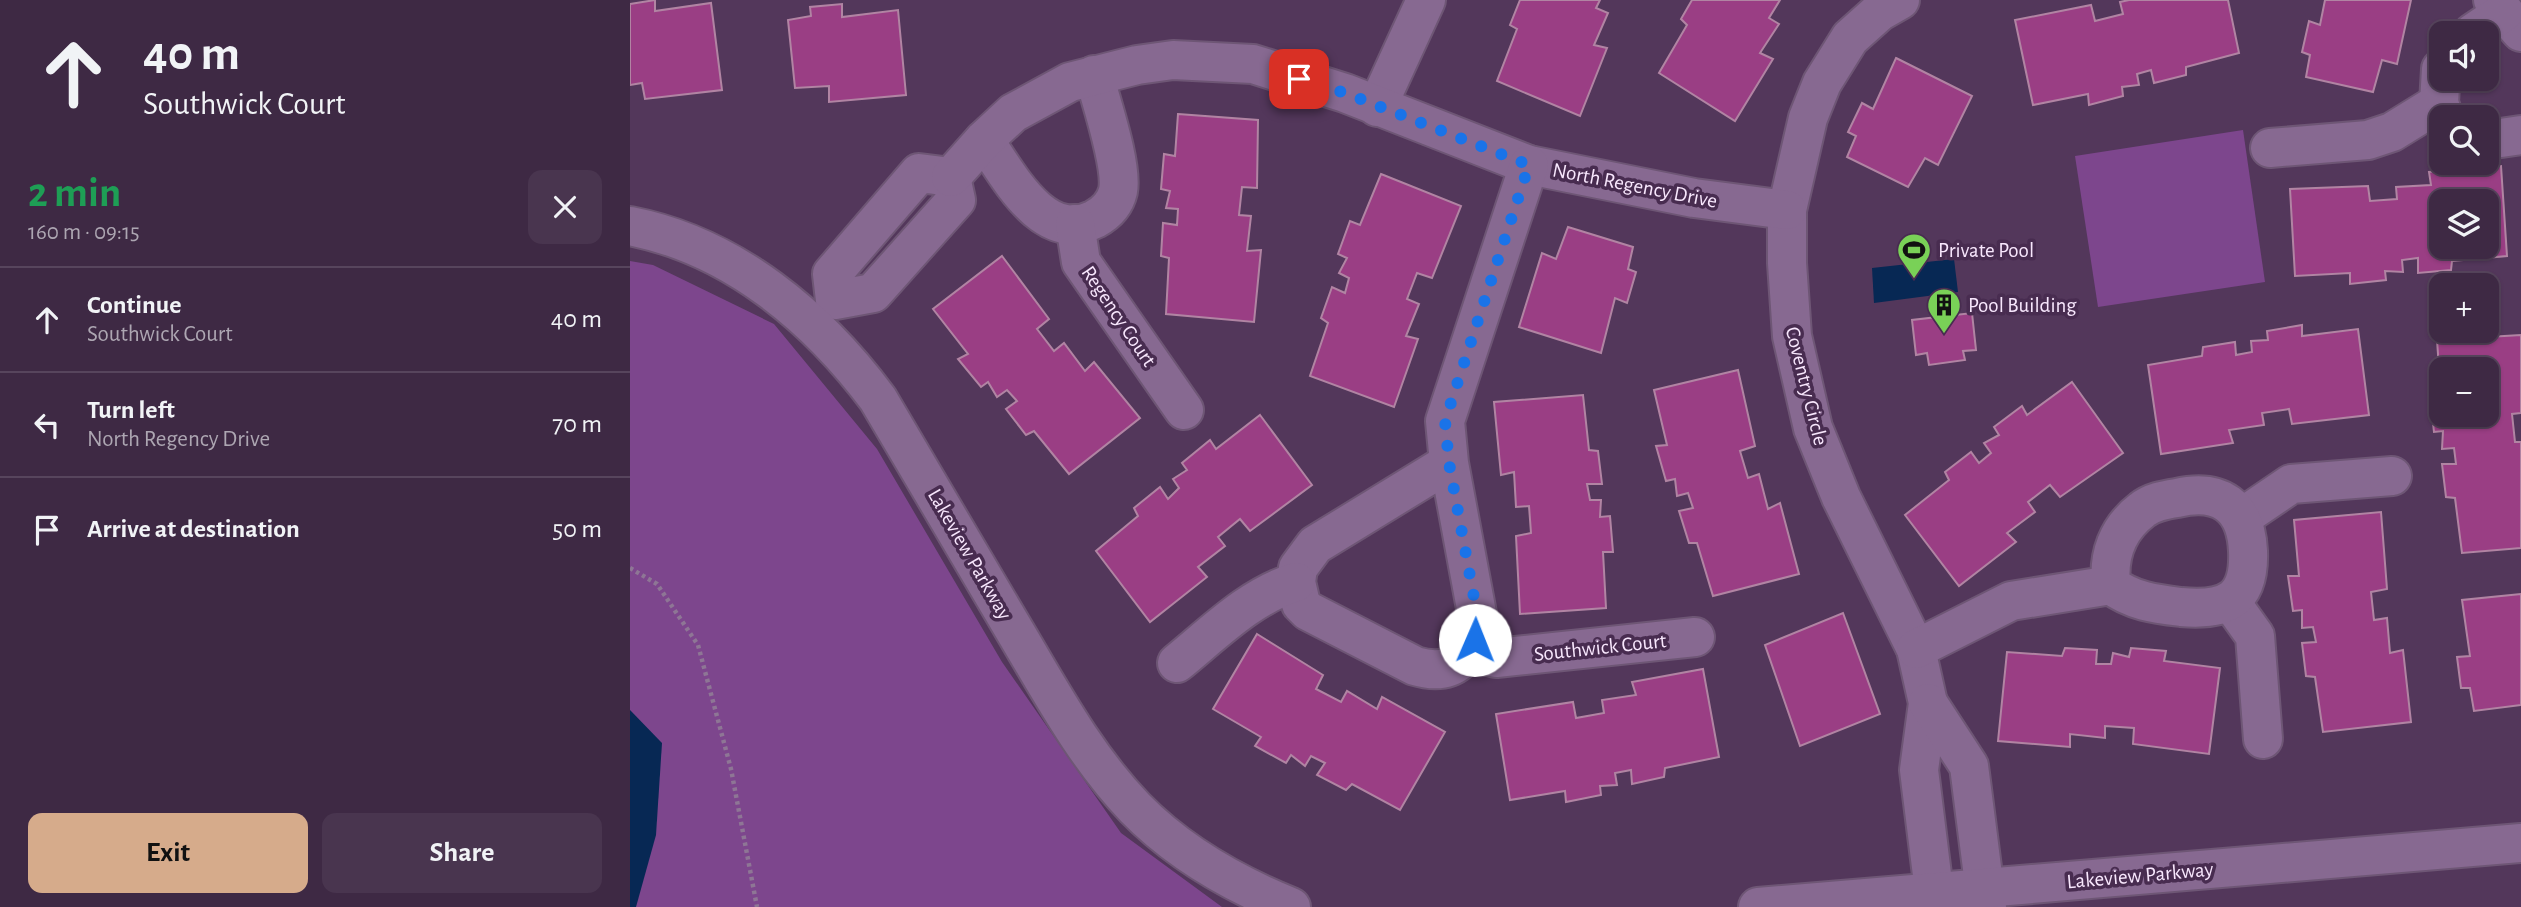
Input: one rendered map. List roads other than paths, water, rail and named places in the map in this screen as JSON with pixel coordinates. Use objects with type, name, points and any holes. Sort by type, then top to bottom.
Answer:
[{"type":"street","points":[[1377,107],[1426,0]]},
{"type":"street","name":"Coventry Circle","points":[[1900,0],[1879,12],[1850,38],[1822,83],[1808,118],[1787,210],[1791,336],[1812,428],[1841,498],[1916,649],[1928,703],[1919,770],[1935,900]]},
{"type":"street","name":"North Regency Drive","points":[[826,314],[832,274],[919,173],[951,177],[1013,113],[1070,82],[1173,61],[1253,64],[1345,93],[1529,165],[1694,198],[1787,210]]},
{"type":"street","points":[[984,140],[1033,207],[1051,220],[1087,223],[1103,215],[1118,190],[1117,170],[1094,75]]},
{"type":"street","points":[[2270,148],[2368,140],[2392,132],[2441,96]]},
{"type":"street","points":[[2499,138],[2521,135]]},
{"type":"street","points":[[1449,463],[1315,545],[1298,568],[1296,582],[1301,604],[1308,611],[1415,666],[1432,671],[1445,670],[1457,663],[1475,640],[1478,619],[1449,463],[1445,421],[1529,165]]},
{"type":"street","name":"Regency Court","points":[[1075,224],[1081,262],[1184,410]]},
{"type":"street","name":"Lakeview Parkway","points":[[630,226],[689,244],[728,262],[779,295],[826,314],[851,363],[878,399],[1062,710],[1099,766],[1136,810],[1199,860],[1246,889],[1291,907]]},
{"type":"street","points":[[2241,518],[2291,484],[2392,476]]},
{"type":"street","points":[[1916,649],[2011,601],[2111,585],[2127,597],[2162,605],[2209,609],[2230,601],[2243,587],[2249,574],[2247,531],[2241,518],[2229,504],[2211,495],[2193,494],[2155,503],[2127,524],[2114,546],[2109,566],[2111,585]]},
{"type":"street","points":[[1178,663],[1248,605],[1274,589],[1296,582]]},
{"type":"street","points":[[2230,601],[2255,636],[2263,739]]},
{"type":"street","name":"Southwick Court","points":[[1468,650],[1496,658],[1695,637]]},
{"type":"street","name":"Coventry Circle","points":[[1928,703],[1969,766],[1986,897]]},
{"type":"street","name":"Lakeview Parkway","points":[[1758,907],[1986,897],[2521,843]]},
{"type":"water","name":"Private Pool","points":[[1954,259],[1958,292],[1874,303],[1872,268]]},
{"type":"water","points":[[630,710],[662,743],[656,835],[636,907],[630,907]]},
{"type":"place","name":"Private Pool","points":[[1914,280]]},
{"type":"place","name":"Pool Building","points":[[1944,335]]}]
